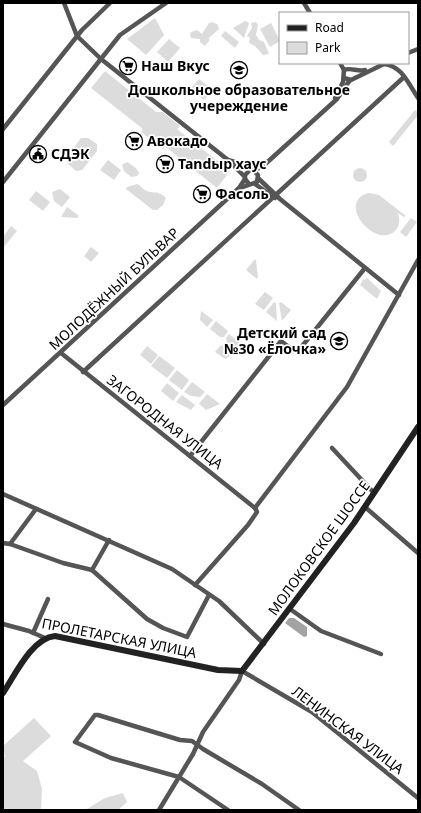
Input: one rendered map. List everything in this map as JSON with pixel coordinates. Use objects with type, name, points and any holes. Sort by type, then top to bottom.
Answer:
[{"type":"main road","name":"МОЛОКОВСКОЕ ШОССЕ","points":[[242,671],[264,644],[364,507],[418,427]]},
{"type":"main road","name":"ПРОЛЕТАРСКАЯ УЛИЦА","points":[[45,638],[55,636],[68,638],[231,672],[242,671]]},
{"type":"main road","points":[[3,693],[34,647],[45,638]]},
{"type":"street","points":[[64,3],[77,36],[101,59],[228,160],[249,184],[255,184],[274,195]]},
{"type":"street","points":[[3,129],[77,36],[110,3]]},
{"type":"street","points":[[3,182],[120,36],[166,3]]},
{"type":"street","points":[[304,3],[309,12]]},
{"type":"street","points":[[331,104],[340,90],[344,78],[344,70],[341,64]]},
{"type":"street","points":[[344,78],[351,80],[385,64],[396,67],[418,98]]},
{"type":"street","points":[[344,70],[349,69],[360,72],[373,69]]},
{"type":"street","points":[[255,184],[262,167],[341,94],[354,76],[353,70]]},
{"type":"street","points":[[84,372],[274,195],[404,77]]},
{"type":"street","points":[[228,160],[251,170],[274,195],[399,295]]},
{"type":"street","points":[[251,170],[262,167]]},
{"type":"street","name":"МОЛОДЁЖНЫЙ БУЛЬВАР","points":[[3,405],[239,188],[244,178],[251,170]]},
{"type":"street","name":"МОЛОДЁЖНЫЙ БУЛЬВАР","points":[[239,188],[249,184]]},
{"type":"street","points":[[195,585],[248,525],[257,512],[255,508],[347,386],[418,260]]},
{"type":"street","points":[[190,456],[281,341],[294,351],[299,350],[365,268]]},
{"type":"street","name":"ЗАГОРОДНАЯ УЛИЦА","points":[[61,353],[255,508]]},
{"type":"street","points":[[332,448],[374,493]]},
{"type":"street","points":[[3,494],[172,569],[219,601],[264,644]]},
{"type":"street","points":[[364,507],[418,553]]},
{"type":"street","points":[[10,544],[36,509]]},
{"type":"street","points":[[92,570],[109,540]]},
{"type":"street","points":[[3,543],[10,544],[63,563],[92,570],[148,619],[163,628],[188,636],[209,595]]},
{"type":"street","points":[[33,633],[48,598]]},
{"type":"street","points":[[290,609],[321,630],[381,654]]},
{"type":"street","name":"ПРОЛЕТАРСКАЯ УЛИЦА","points":[[3,624],[45,638]]},
{"type":"street","points":[[159,810],[180,777],[203,732],[239,680],[242,671]]},
{"type":"street","name":"ЛЕНИНСКАЯ УЛИЦА","points":[[242,671],[312,712],[418,798]]},
{"type":"street","points":[[228,810],[180,777],[112,758],[75,742],[95,715],[98,714],[180,740],[192,741],[196,745],[262,784],[299,810]]},
{"type":"green space","points":[[155,18],[164,35],[146,55],[127,39]]},
{"type":"green space","points":[[245,21],[249,23],[244,38],[233,28]]},
{"type":"green space","points":[[212,22],[217,24],[219,29],[209,38],[209,41],[205,46],[200,42],[200,39],[191,38],[191,32],[197,30],[202,34],[209,23]]},
{"type":"green space","points":[[256,22],[258,25],[256,35],[259,40],[264,42],[269,54],[263,55],[255,46],[249,43],[250,38],[247,36],[252,28],[251,23]]},
{"type":"green space","points":[[271,23],[279,42],[270,47],[260,29]]},
{"type":"green space","points":[[225,31],[239,42],[235,48],[221,36]]},
{"type":"green space","points":[[169,39],[180,48],[168,62],[157,52]]},
{"type":"green space","points":[[105,71],[156,112],[163,112],[180,126],[177,129],[230,171],[217,188],[166,147],[163,149],[141,132],[143,129],[91,88]]},
{"type":"green space","points":[[199,79],[213,90],[204,100],[190,89]]},
{"type":"green space","points":[[415,110],[418,112],[418,115],[393,146],[389,142]]},
{"type":"green space","points":[[81,138],[88,138],[97,144],[97,151],[82,170],[76,171],[67,163],[67,157]]},
{"type":"green space","points":[[108,160],[121,170],[114,180],[100,170]]},
{"type":"green space","points":[[127,162],[136,168],[139,173],[137,176],[131,177],[124,171],[122,165]]},
{"type":"green space","points":[[360,168],[365,170],[367,175],[365,180],[360,182],[355,180],[353,175],[355,170]]},
{"type":"green space","points":[[137,184],[150,192],[163,195],[166,198],[163,205],[157,210],[153,210],[126,189],[127,187]]},
{"type":"green space","points":[[60,189],[70,197],[62,207],[54,201],[52,192]]},
{"type":"green space","points":[[36,191],[50,202],[43,211],[29,200]]},
{"type":"green space","points":[[369,193],[379,195],[406,216],[404,217],[398,213],[399,222],[395,231],[387,235],[378,234],[369,229],[362,222],[357,214],[356,205],[360,198]]},
{"type":"green space","points":[[67,207],[78,215],[78,218],[61,217]]},
{"type":"green space","points":[[411,218],[417,222],[406,237],[400,232]]},
{"type":"green space","points":[[11,226],[17,231],[3,248],[3,237]]},
{"type":"green space","points":[[91,247],[99,253],[91,262],[84,256]]},
{"type":"green space","points":[[255,259],[258,277],[257,279],[246,270]]},
{"type":"green space","points":[[367,278],[381,291],[377,299],[360,285],[363,279],[365,280]]},
{"type":"green space","points":[[265,292],[273,298],[264,310],[255,304]]},
{"type":"green space","points":[[274,302],[276,303],[277,321],[266,312]]},
{"type":"green space","points":[[281,302],[291,310],[282,321],[279,303]]},
{"type":"green space","points":[[201,311],[213,320],[207,327],[200,320]]},
{"type":"green space","points":[[216,321],[228,331],[224,337],[220,337],[210,329]]},
{"type":"green space","points":[[229,334],[240,343],[237,350],[227,342],[226,338]]},
{"type":"green space","points":[[147,346],[158,355],[151,364],[140,355]]},
{"type":"green space","points":[[220,346],[223,346],[234,354],[225,359],[215,352]]},
{"type":"green space","points":[[159,356],[175,368],[167,378],[151,366]]},
{"type":"green space","points":[[177,370],[189,380],[182,390],[169,380]]},
{"type":"green space","points":[[192,382],[205,392],[200,397],[191,396],[184,392]]},
{"type":"green space","points":[[167,383],[179,393],[173,401],[161,391]]},
{"type":"green space","points":[[207,394],[220,404],[206,410],[199,404]]},
{"type":"green space","points":[[182,395],[195,405],[191,410],[176,402]]},
{"type":"green space","points":[[34,718],[51,736],[23,761],[37,771],[42,789],[41,810],[3,810],[3,757],[5,757],[3,746]]},
{"type":"green space","points":[[123,793],[127,802],[118,810],[85,810],[105,798]]},
{"type":"shaded area","points":[[289,618],[294,618],[307,627],[307,636],[304,637],[285,623]]},
{"type":"place","name":"Наш Вкус","points":[[128,66]]},
{"type":"place","name":"Дошкольное образовательное учереждение","points":[[239,70]]},
{"type":"place","name":"Авокадо","points":[[134,141]]},
{"type":"place","name":"СДЭК","points":[[38,154]]},
{"type":"place","name":"Tandыр хаус","points":[[165,164]]},
{"type":"place","name":"Фасоль","points":[[202,194]]},
{"type":"place","name":"Детский сад №30 «Ёлочка»","points":[[339,341]]}]
